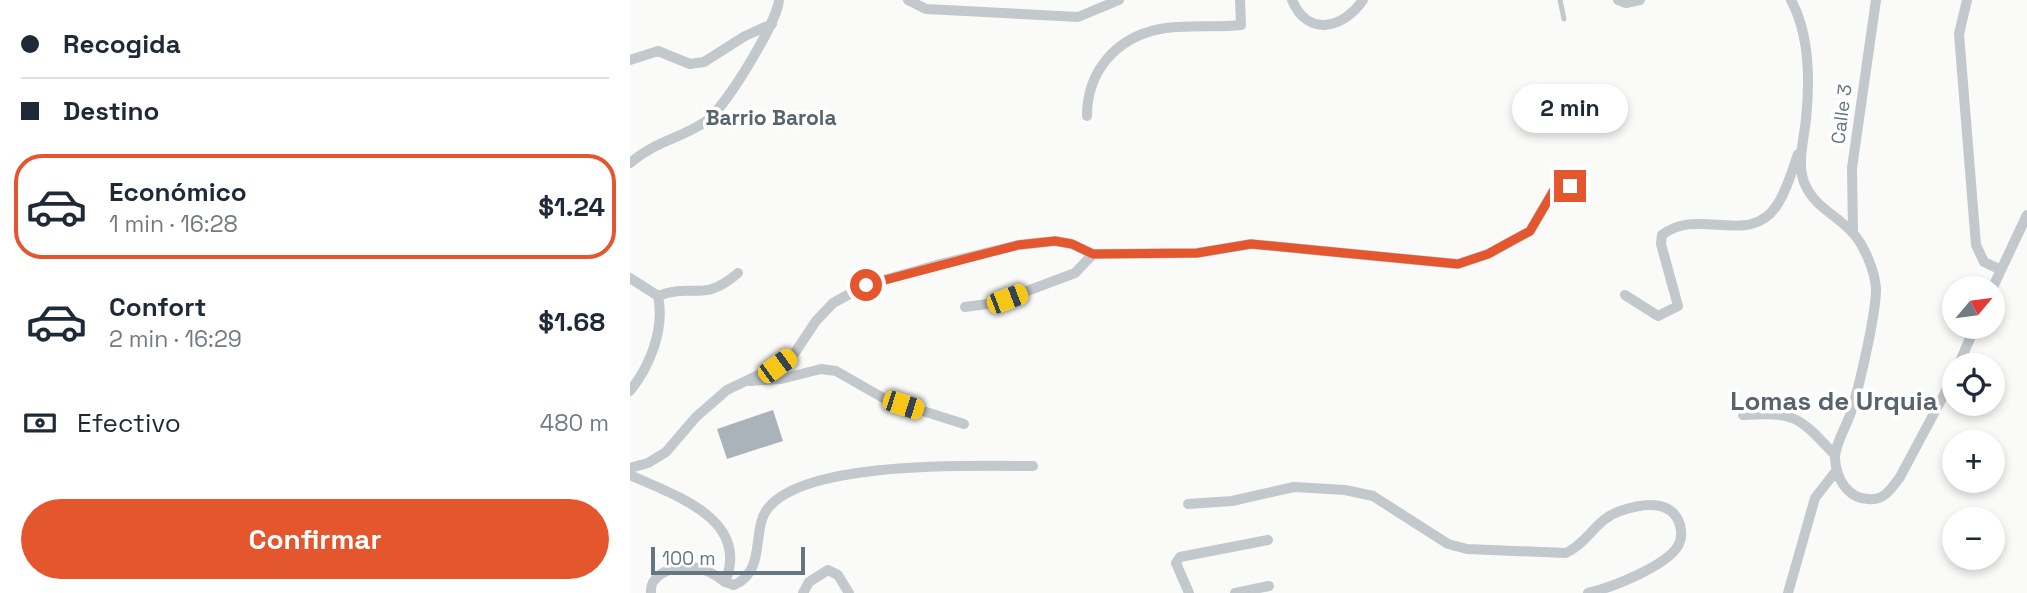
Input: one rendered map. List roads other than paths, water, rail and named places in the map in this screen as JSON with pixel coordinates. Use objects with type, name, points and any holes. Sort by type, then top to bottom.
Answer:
[{"type":"street","points":[[630,163],[653,144],[705,122],[717,112],[773,24],[779,0]]},
{"type":"street","points":[[908,0],[926,9],[1079,17],[1119,0]]},
{"type":"street","points":[[1087,117],[1087,96],[1092,80],[1102,63],[1115,50],[1160,29],[1241,25],[1240,0]]},
{"type":"street","points":[[1292,0],[1311,23],[1336,25],[1348,20],[1363,0]]},
{"type":"street","points":[[1618,0],[1626,4],[1640,0]]},
{"type":"street","points":[[1791,0],[1805,41],[1807,92],[1801,163],[1804,183],[1822,207],[1850,229],[1871,268],[1876,288],[1853,407],[1835,454],[1836,471],[1847,491],[1863,499],[1877,500],[1889,492],[1900,477],[1942,398]]},
{"type":"street","name":"Calle 3","points":[[1850,229],[1852,167],[1876,0]]},
{"type":"street","points":[[1967,0],[1959,34],[1976,246],[1984,262],[2001,270]]},
{"type":"street","points":[[630,60],[658,51],[691,64],[704,62],[745,36],[773,24]]},
{"type":"street","points":[[1625,295],[1658,316],[1678,306],[1661,244],[1662,235],[1684,222],[1746,226],[1762,221],[1777,206],[1803,141]]},
{"type":"street","points":[[630,468],[648,463],[666,452],[696,417],[727,390],[777,366],[794,354],[833,303],[866,285],[940,264],[1038,242],[1072,244],[1093,254],[1197,253],[1251,244],[1458,264],[1488,254],[1530,231],[1554,190],[1570,186]]},
{"type":"street","points":[[1998,276],[2027,215]]},
{"type":"street","points":[[965,307],[995,303],[1075,273],[1093,254]]},
{"type":"street","points":[[659,296],[671,291],[711,292],[738,273]]},
{"type":"street","points":[[630,278],[659,296],[662,310],[657,338],[644,373],[630,391]]},
{"type":"street","points":[[746,380],[781,379],[821,369],[836,371],[885,399],[964,424]]},
{"type":"street","points":[[1743,415],[1782,413],[1797,419],[1835,454]]},
{"type":"street","points":[[651,593],[650,586],[656,578],[668,569],[687,565],[704,569],[734,585],[749,573],[757,556],[761,520],[766,510],[792,490],[869,471],[926,466],[1033,466]]},
{"type":"street","points":[[1787,592],[1815,498],[1836,471]]},
{"type":"street","points":[[630,475],[697,505],[709,517],[725,536],[731,551],[731,566],[725,582]]},
{"type":"street","points":[[1188,504],[1232,501],[1294,487],[1345,490],[1373,496],[1448,544],[1467,549],[1566,553],[1578,548],[1605,516],[1637,506],[1661,504],[1671,510],[1679,521],[1682,535],[1679,545],[1667,558],[1588,593]]},
{"type":"street","points":[[1189,593],[1176,563],[1180,557],[1268,540]]},
{"type":"street","points":[[803,593],[809,582],[828,570],[838,575],[849,593]]},
{"type":"street","points":[[1235,593],[1269,586]]},
{"type":"lane","points":[[1560,0],[1564,19]]},
{"type":"district","name":"Barrio Barola","points":[[771,118]]},
{"type":"district","name":"Lomas de Urquia","points":[[1834,401]]}]
